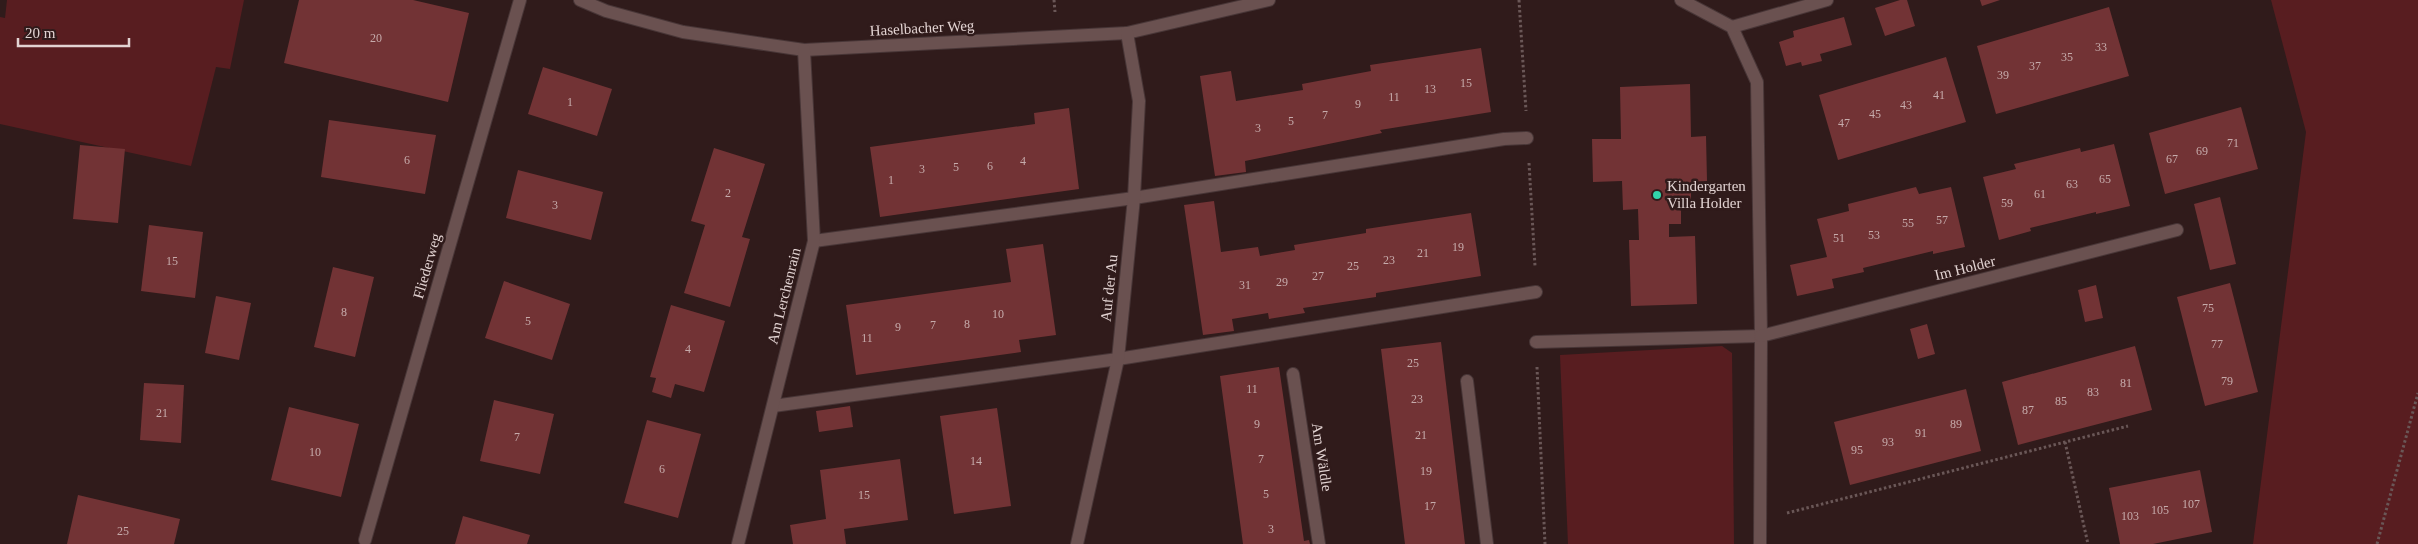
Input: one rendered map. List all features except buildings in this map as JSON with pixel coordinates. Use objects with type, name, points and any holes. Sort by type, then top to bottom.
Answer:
[{"type":"street","name":"Fliederweg","points":[[365,540],[520,0]]},
{"type":"street","name":"Haselbacher Weg","points":[[580,0],[606,11],[683,32],[804,50],[1127,33],[1268,0]]},
{"type":"street","points":[[1681,0],[1732,27],[1757,82],[1761,336],[1762,519],[1760,544]]},
{"type":"street","points":[[1732,27],[1827,0]]},
{"type":"street","name":"Auf der Au","points":[[1077,544],[1118,359],[1134,198],[1139,101],[1127,33]]},
{"type":"street","name":"Am Lerchenrain","points":[[738,544],[814,241],[804,50]]},
{"type":"street","points":[[814,241],[1134,198],[1527,138]]},
{"type":"street","name":"Im Holder","points":[[1536,342],[1761,336],[2177,230]]},
{"type":"street","points":[[773,406],[1118,359],[1536,292]]},
{"type":"street","name":"Am Wäldle","points":[[1293,374],[1319,544]]},
{"type":"street","points":[[1467,381],[1486,544]]},
{"type":"path","points":[[2377,544],[2418,393]]},
{"type":"path","points":[[1762,519],[2128,426]]},
{"type":"path","points":[[2065,442],[2088,544]]},
{"type":"shaded area","points":[[7,0],[244,0],[230,69],[216,67],[191,166],[0,124],[0,17],[5,18]]},
{"type":"shaded area","points":[[2271,0],[2418,0],[2418,544],[2253,544],[2306,132]]},
{"type":"shaded area","points":[[1722,346],[1732,353],[1734,544],[1568,544],[1560,355]]},
{"type":"place","name":"Kindergarten Villa Holder","points":[[1657,195]]}]
